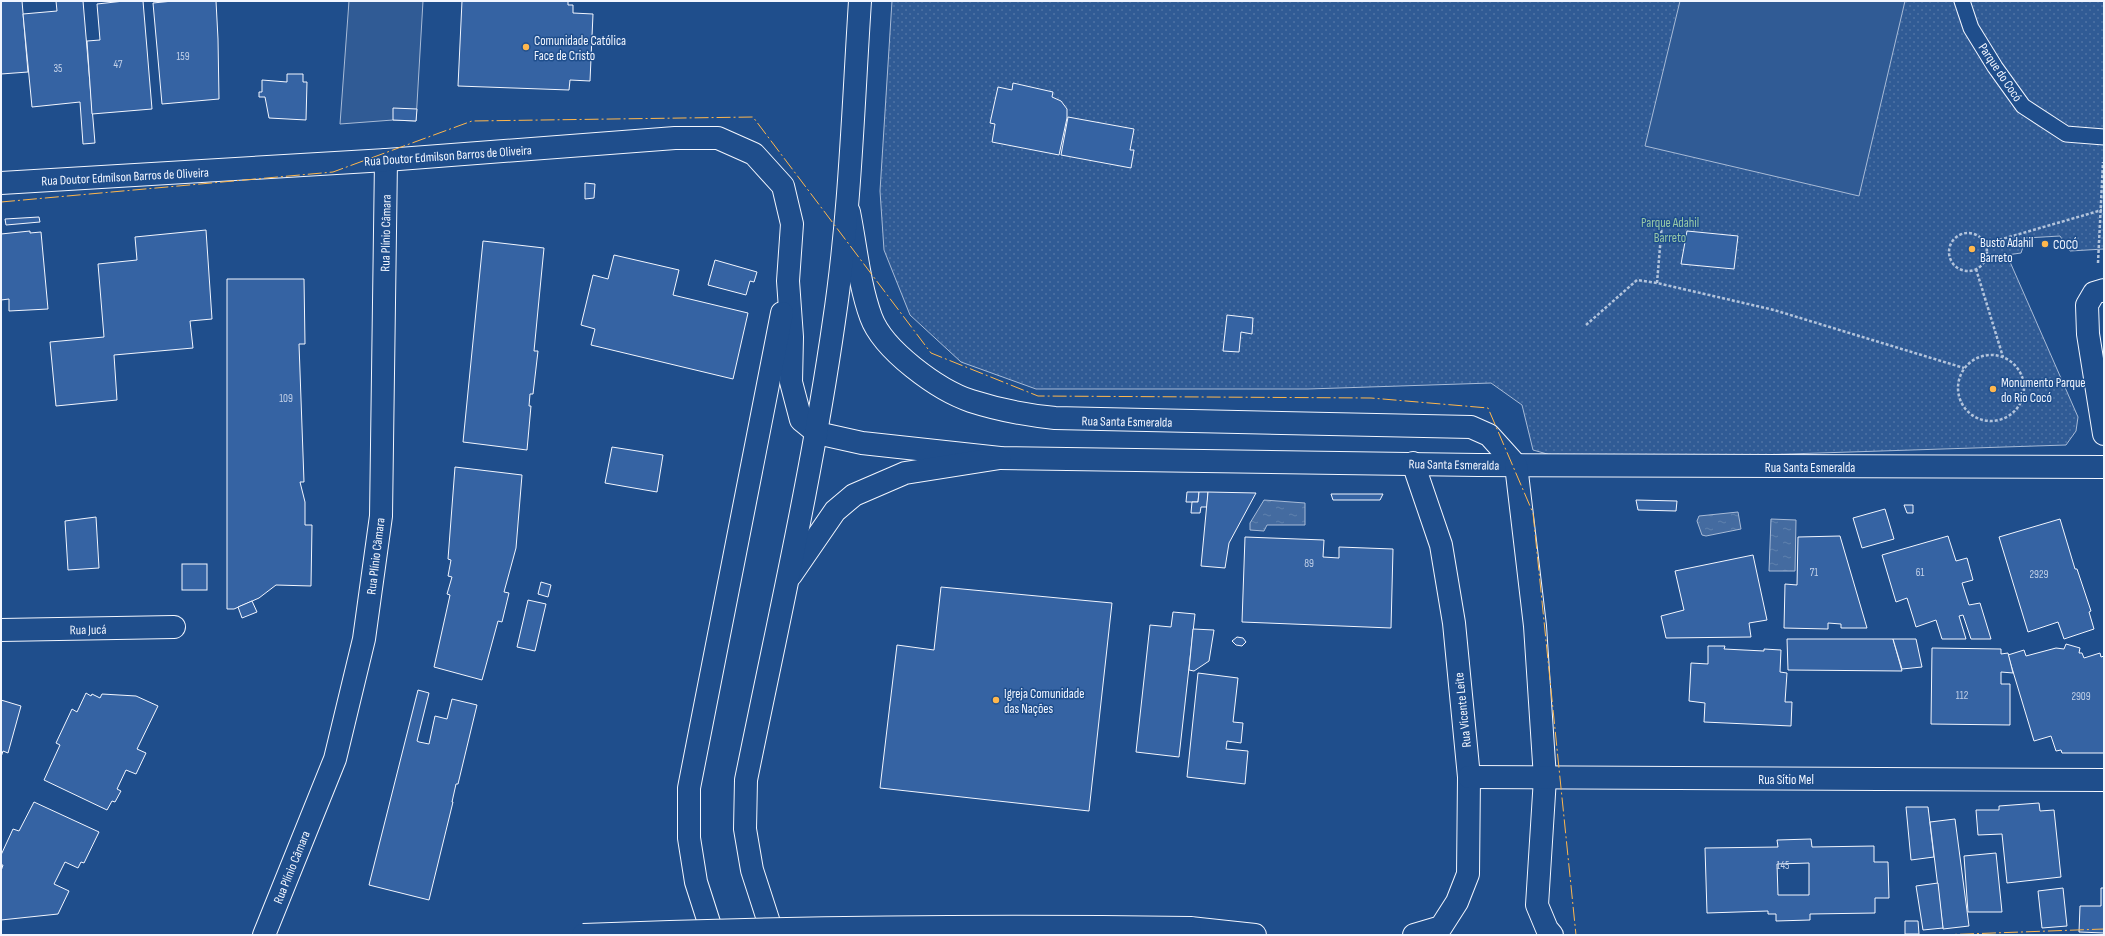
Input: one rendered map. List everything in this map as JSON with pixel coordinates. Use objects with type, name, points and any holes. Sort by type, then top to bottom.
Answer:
[{"type":"main road","points":[[773,935],[752,870],[746,836],[746,780],[817,433],[835,319],[848,207],[860,1]]},
{"type":"main road","name":"Rua Doutor Edmilson Barros de Oliveira","points":[[1,183],[386,160],[675,138],[718,138],[754,154],[783,186],[792,224],[788,281]]},
{"type":"main road","name":"Rua Plínio Câmara","points":[[264,935],[335,759],[364,639],[381,516],[386,160]]},
{"type":"main road","name":"Rua Santa Esmeralda","points":[[848,207],[863,287],[871,318],[892,350],[924,376],[970,400],[1013,413],[1055,418],[1471,427],[1489,435],[1516,465]]},
{"type":"main road","points":[[788,281],[792,337],[791,382],[801,420],[817,433]]},
{"type":"main road","points":[[713,935],[696,882],[688,838],[689,788],[788,281]]},
{"type":"main road","points":[[2097,295],[2096,334],[2104,434]]},
{"type":"main road","name":"Rua Santa Esmeralda","points":[[817,433],[862,443],[1000,458],[1516,465],[2104,467]]},
{"type":"main road","points":[[785,585],[835,511],[854,495],[905,473],[1000,458]]},
{"type":"main road","name":"Rua Vicente Leite","points":[[1413,463],[1441,545],[1454,623],[1468,778],[1468,874],[1457,902],[1441,927],[1414,935]]},
{"type":"main road","points":[[1516,465],[1536,626],[1545,778],[1537,905],[1547,929],[1552,935]]},
{"type":"main road","name":"Rua Jucá","points":[[1,630],[174,627]]},
{"type":"main road","name":"Rua Sítio Mel","points":[[1468,778],[2104,780]]},
{"type":"main road","points":[[583,935],[763,929],[1050,926],[1190,928],[1255,935]]},
{"type":"lane","name":"Parque do Cocó","points":[[1962,1],[1971,28],[1995,67],[2023,106],[2066,134],[2104,137]]},
{"type":"path","points":[[2097,295],[2098,250],[2102,210],[2104,137]]},
{"type":"path","points":[[1985,244],[2102,210]]},
{"type":"path","points":[[1658,283],[1662,223]]},
{"type":"path","points":[[1969,233],[1980,237],[1985,244],[1987,254],[1985,260],[1976,269],[1970,271],[1957,267],[1950,257],[1950,245],[1958,236],[1969,233]]},
{"type":"path","points":[[1976,269],[2003,358]]},
{"type":"path","points":[[1586,325],[1637,280],[1658,283],[1774,310],[1964,368]]},
{"type":"path","points":[[1993,355],[2003,358],[2013,364],[2020,373],[2024,383],[2024,394],[2020,405],[2012,414],[2002,419],[1992,421],[1980,420],[1971,415],[1959,398],[1959,378],[1964,368],[1972,361],[1981,357],[1993,355]]},
{"type":"green space","name":"Parque Adahil Barreto","points":[[892,1],[2104,1],[2104,249],[2070,251],[2060,236],[2026,238],[2021,253],[2007,255],[2078,417],[2076,431],[2066,445],[1572,461],[1533,450],[1522,405],[1491,383],[1308,389],[1036,389],[961,362],[910,315],[884,250],[880,191]]},
{"type":"shaded area","points":[[349,1],[423,1],[416,121],[393,120],[340,124]]},
{"type":"shaded area","points":[[1680,1],[1905,1],[1859,196],[1645,146]]},
{"type":"water","points":[[1264,500],[1305,503],[1305,525],[1267,525],[1264,531],[1250,530],[1250,523]]},
{"type":"water","points":[[1738,512],[1741,529],[1706,536],[1702,535],[1697,521],[1699,516]]},
{"type":"water","points":[[1771,519],[1796,520],[1795,571],[1769,571]]},
{"type":"building","points":[[1,1],[22,1],[28,72],[1,74]]},
{"type":"building","points":[[56,1],[83,1],[95,143],[83,144],[80,102],[32,107],[23,14],[57,11]]},
{"type":"building","points":[[124,1],[143,1],[152,109],[92,114],[87,41],[100,40],[97,4]]},
{"type":"building","points":[[173,1],[216,1],[219,99],[162,104],[153,3]]},
{"type":"building","name":"Comunidade Católica Face de Cristo","points":[[462,1],[568,1],[568,5],[573,5],[573,13],[593,14],[590,81],[570,80],[569,90],[458,86]]},
{"type":"building","points":[[287,74],[303,74],[303,82],[307,82],[306,120],[269,118],[265,97],[259,97],[259,92],[262,92],[262,80],[287,82]]},
{"type":"building","points":[[1013,83],[1053,92],[1052,97],[1061,101],[1067,109],[1067,118],[1059,155],[992,142],[995,124],[990,123],[998,87],[1012,90]]},
{"type":"building","points":[[393,108],[417,109],[416,121],[393,120]]},
{"type":"building","points":[[1068,117],[1134,129],[1130,150],[1134,150],[1131,168],[1061,155]]},
{"type":"building","points":[[585,183],[595,184],[594,198],[585,199]]},
{"type":"building","points":[[39,217],[40,222],[6,225],[5,219]]},
{"type":"building","points":[[206,230],[212,319],[190,321],[193,348],[114,355],[117,400],[56,406],[50,342],[104,337],[98,264],[137,260],[135,237]]},
{"type":"building","points":[[30,231],[30,233],[41,232],[48,309],[9,311],[9,299],[1,300],[1,234]]},
{"type":"building","points":[[1687,231],[1738,236],[1734,269],[1681,264]]},
{"type":"building","points":[[483,241],[544,248],[534,351],[538,351],[533,394],[530,394],[529,406],[531,406],[527,450],[463,442]]},
{"type":"building","points":[[614,255],[679,270],[673,295],[748,313],[733,379],[591,345],[595,329],[581,325],[593,275],[608,279]]},
{"type":"building","points":[[715,260],[757,272],[754,282],[750,281],[746,295],[708,285]]},
{"type":"building","points":[[227,279],[304,279],[305,344],[299,344],[304,482],[300,482],[305,502],[305,525],[312,525],[311,586],[276,585],[259,598],[234,609],[227,609]]},
{"type":"building","points":[[1227,315],[1253,318],[1252,334],[1241,332],[1239,352],[1223,351]]},
{"type":"building","points":[[612,447],[663,455],[657,492],[605,483]]},
{"type":"building","points":[[455,467],[522,475],[516,548],[504,592],[509,593],[502,622],[498,621],[482,680],[434,667],[450,595],[447,594],[452,577],[448,576],[451,560],[448,559]]},
{"type":"building","points":[[1187,492],[1199,492],[1198,502],[1186,502]]},
{"type":"building","points":[[1199,492],[1208,492],[1207,507],[1201,507],[1200,513],[1191,513],[1192,502],[1198,502]]},
{"type":"building","points":[[1208,492],[1256,493],[1229,543],[1225,568],[1201,566]]},
{"type":"building","points":[[1331,494],[1383,494],[1380,500],[1333,500]]},
{"type":"building","points":[[1636,500],[1677,501],[1676,511],[1638,510]]},
{"type":"building","points":[[1904,505],[1913,505],[1913,513],[1907,513]]},
{"type":"building","points":[[1885,509],[1894,539],[1862,548],[1853,518]]},
{"type":"building","points":[[96,517],[99,568],[68,570],[65,521]]},
{"type":"building","points":[[2060,519],[2075,569],[2077,569],[2091,611],[2089,612],[2094,629],[2064,639],[2058,622],[2028,632],[1999,537]]},
{"type":"building","points":[[1840,536],[1867,628],[1841,628],[1841,624],[1828,623],[1828,629],[1784,628],[1785,584],[1797,585],[1798,537]]},
{"type":"building","points":[[1948,536],[1956,561],[1967,558],[1973,580],[1962,583],[1969,605],[1980,603],[1991,639],[1971,639],[1963,615],[1959,616],[1966,639],[1942,639],[1936,620],[1916,627],[1907,598],[1896,602],[1882,555]]},
{"type":"building","points":[[1245,537],[1324,540],[1323,557],[1339,558],[1339,547],[1393,549],[1391,628],[1242,622]]},
{"type":"building","points":[[1753,555],[1767,620],[1749,623],[1751,637],[1666,638],[1661,616],[1684,610],[1675,571]]},
{"type":"building","points":[[182,564],[207,564],[207,590],[182,590]]},
{"type":"building","points":[[541,582],[551,585],[548,597],[538,594]]},
{"type":"building","points":[[941,587],[1112,603],[1089,811],[880,788],[897,645],[934,650]]},
{"type":"building","points":[[528,600],[546,604],[535,651],[517,647]]},
{"type":"building","points":[[252,601],[257,612],[242,618],[238,607]]},
{"type":"building","points":[[1173,612],[1195,614],[1179,757],[1136,752],[1150,625],[1171,627]]},
{"type":"building","points":[[1193,629],[1214,630],[1209,661],[1194,671],[1189,670]]},
{"type":"building","points":[[1237,637],[1243,638],[1246,642],[1242,646],[1236,645],[1232,641]]},
{"type":"building","points":[[1787,639],[1893,639],[1902,671],[1788,670]]},
{"type":"building","points":[[1893,639],[1916,639],[1922,667],[1902,669]]},
{"type":"building","points":[[2066,644],[2080,648],[2079,653],[2082,653],[2084,658],[2100,653],[2101,657],[2104,656],[2104,753],[2062,753],[2061,750],[2056,751],[2051,736],[2034,741],[2008,655],[2024,650],[2026,656],[2056,648],[2064,649]]},
{"type":"building","points":[[1708,646],[1725,646],[1724,649],[1764,651],[1764,649],[1781,650],[1780,672],[1787,673],[1785,702],[1792,702],[1791,726],[1704,722],[1705,703],[1689,701],[1691,663],[1708,664]]},
{"type":"building","points":[[1932,648],[2001,649],[2001,654],[2008,653],[2013,673],[2001,672],[2001,684],[2010,684],[2010,725],[1931,724]]},
{"type":"building","points":[[1198,673],[1238,678],[1233,722],[1243,723],[1241,743],[1227,741],[1226,749],[1248,751],[1245,784],[1187,777]]},
{"type":"building","points":[[418,690],[429,693],[417,741],[419,742],[429,744],[435,716],[447,719],[452,699],[477,705],[458,784],[456,784],[429,900],[369,885]]},
{"type":"building","points":[[86,693],[100,698],[102,694],[136,696],[158,706],[137,749],[146,753],[136,774],[126,770],[117,789],[121,791],[115,802],[112,801],[107,810],[44,780],[60,745],[56,743],[72,709],[77,712]]},
{"type":"building","points":[[1,700],[21,706],[8,753],[3,751],[1,757]]},
{"type":"building","points":[[34,802],[99,832],[84,863],[81,862],[78,868],[65,862],[54,884],[69,891],[58,914],[1,920],[1,871],[3,865],[1,865],[1,855],[13,829],[19,831]]},
{"type":"building","points":[[2039,803],[2040,811],[2054,810],[2061,877],[2007,883],[2002,834],[1978,835],[1976,810],[1999,810],[1999,806]]},
{"type":"building","points":[[1906,807],[1928,807],[1934,857],[1911,860]]},
{"type":"building","points":[[1955,819],[1969,926],[1943,929],[1930,822]]},
{"type":"building","points":[[1811,839],[1812,847],[1874,846],[1874,862],[1888,862],[1889,898],[1875,898],[1875,913],[1810,914],[1810,920],[1776,921],[1776,914],[1768,914],[1768,911],[1707,913],[1705,848],[1778,847],[1777,840]],"holes":[[[1809,863],[1809,895],[1778,895],[1777,864]]]},
{"type":"building","points":[[1996,853],[2002,912],[1968,912],[1964,856]]},
{"type":"building","points":[[1938,883],[1943,928],[1923,930],[1916,886]]},
{"type":"building","points":[[2063,888],[2067,926],[2042,928],[2038,891]]},
{"type":"building","points":[[2101,888],[2104,888],[2104,933],[2079,932],[2080,906],[2101,906]]},
{"type":"building","points":[[1905,921],[1918,921],[1919,934],[1905,934]]},
{"type":"power","points":[[1,202],[333,172],[472,121],[753,117],[931,353],[1038,396],[1371,398],[1488,408],[1533,513],[1576,935]]},
{"type":"power","points":[[1938,935],[2104,929]]},
{"type":"place","name":"Comunidade Católica Face de Cristo","points":[[526,47]]},
{"type":"place","name":"COCÓ","points":[[2045,244]]},
{"type":"place","name":"Busto Adahil Barreto","points":[[1972,249]]},
{"type":"place","name":"Monumento Parque do Rio Cocó","points":[[1993,389]]},
{"type":"place","name":"Igreja Comunidade das Nações","points":[[996,700]]}]
